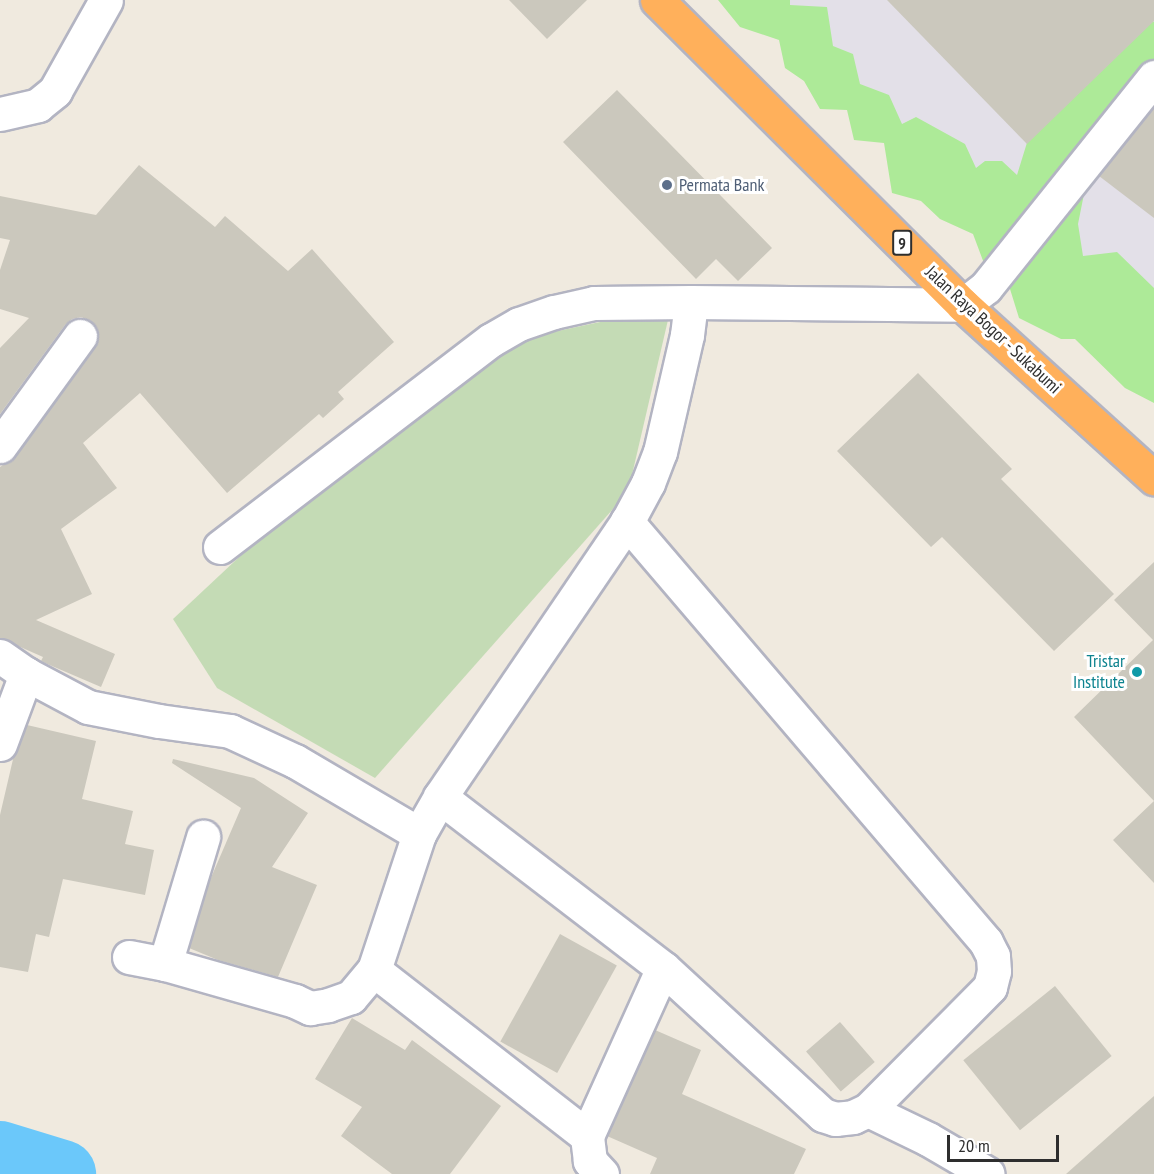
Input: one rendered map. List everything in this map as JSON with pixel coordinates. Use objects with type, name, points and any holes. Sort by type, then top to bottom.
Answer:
[{"type":"highway","name":"Jalan Raya Bogor - Sukabumi","points":[[657,0],[963,305],[1154,478]]},
{"type":"street","points":[[0,114],[38,105],[56,91],[106,0]]},
{"type":"street","points":[[220,547],[491,340],[519,324],[554,312],[594,303],[963,305],[986,286],[1154,77]]},
{"type":"street","points":[[129,957],[165,964],[295,1001],[310,1008],[351,997],[374,970],[418,834],[440,797],[627,522],[660,452],[687,335],[691,302]]},
{"type":"street","points":[[0,446],[80,336]]},
{"type":"street","points":[[440,797],[663,968],[823,1115],[835,1119],[853,1117],[868,1110],[990,987],[994,971],[993,956],[986,942],[627,522]]},
{"type":"street","points":[[0,744],[13,665],[87,706],[159,721],[230,731],[295,761],[418,834]]},
{"type":"street","points":[[165,964],[202,837]]},
{"type":"street","points":[[374,970],[589,1161],[663,968]]},
{"type":"street","points":[[868,1110],[928,1139],[988,1174]]},
{"type":"shaded area","points":[[767,0],[1154,0],[1154,361]]},
{"type":"green space","points":[[718,0],[790,0],[790,5],[827,7],[833,46],[853,54],[860,84],[889,95],[902,124],[916,117],[965,144],[976,168],[985,161],[1002,161],[1017,175],[1038,107],[1149,18],[1154,22],[1154,98],[1122,128],[1111,160],[1087,179],[1078,224],[1083,256],[1117,252],[1154,288],[1154,403],[1125,388],[1075,339],[1061,339],[1019,318],[1010,289],[985,266],[973,234],[940,219],[921,201],[892,193],[884,143],[854,140],[847,110],[820,109],[804,81],[785,68],[779,40],[740,27]]},
{"type":"green space","points":[[671,307],[628,492],[375,778],[217,688],[173,619],[361,443],[520,339]]},
{"type":"green space","points":[[0,1154],[64,1174],[0,1174]]},
{"type":"building","points":[[509,0],[587,0],[547,39]]},
{"type":"building","points":[[887,0],[1154,0],[1154,21],[1027,144]]},
{"type":"building","points":[[617,90],[772,248],[738,281],[716,259],[696,279],[563,142]]},
{"type":"building","points":[[1154,107],[1154,218],[1099,176]]},
{"type":"building","points":[[139,165],[215,227],[225,216],[288,271],[312,249],[394,342],[338,392],[344,399],[323,418],[319,414],[227,493],[140,393],[83,443],[117,488],[61,529],[92,594],[36,620],[115,654],[101,687],[45,663],[41,661],[43,657],[0,638],[0,467],[15,457],[95,347],[99,337],[97,328],[91,321],[81,317],[72,319],[65,325],[0,414],[0,348],[29,318],[0,309],[0,270],[10,240],[0,238],[0,196],[96,215]]},
{"type":"building","points":[[918,373],[1012,469],[1001,479],[1114,594],[1054,651],[942,537],[931,547],[837,451]]},
{"type":"building","points":[[1154,562],[1154,801],[1074,717],[1153,640],[1114,600]]},
{"type":"building","points":[[27,725],[96,741],[82,799],[133,811],[125,844],[154,850],[145,895],[63,879],[49,937],[36,934],[28,972],[0,967],[0,815],[14,755]]},
{"type":"building","points":[[173,759],[254,778],[308,813],[272,867],[317,885],[278,977],[218,960],[189,948],[210,880],[241,808],[172,763]]},
{"type":"building","points":[[1154,801],[1154,883],[1113,840]]},
{"type":"building","points":[[560,934],[617,966],[557,1073],[500,1042]]},
{"type":"building","points":[[1055,986],[1112,1056],[1020,1130],[963,1060]]},
{"type":"building","points":[[352,1018],[405,1050],[412,1040],[501,1106],[450,1174],[392,1174],[341,1136],[362,1107],[315,1079]]},
{"type":"building","points":[[840,1022],[875,1062],[841,1092],[806,1052]]},
{"type":"building","points":[[655,1030],[701,1050],[682,1094],[806,1149],[794,1174],[650,1174],[657,1158],[607,1136]]},
{"type":"building","points":[[1154,1096],[1154,1174],[1066,1174]]},
{"type":"waterway","points":[[0,1155],[62,1174]]},
{"type":"place","name":"Permata Bank","points":[[667,185]]},
{"type":"place","name":"Tristar Institute","points":[[1137,672]]}]
